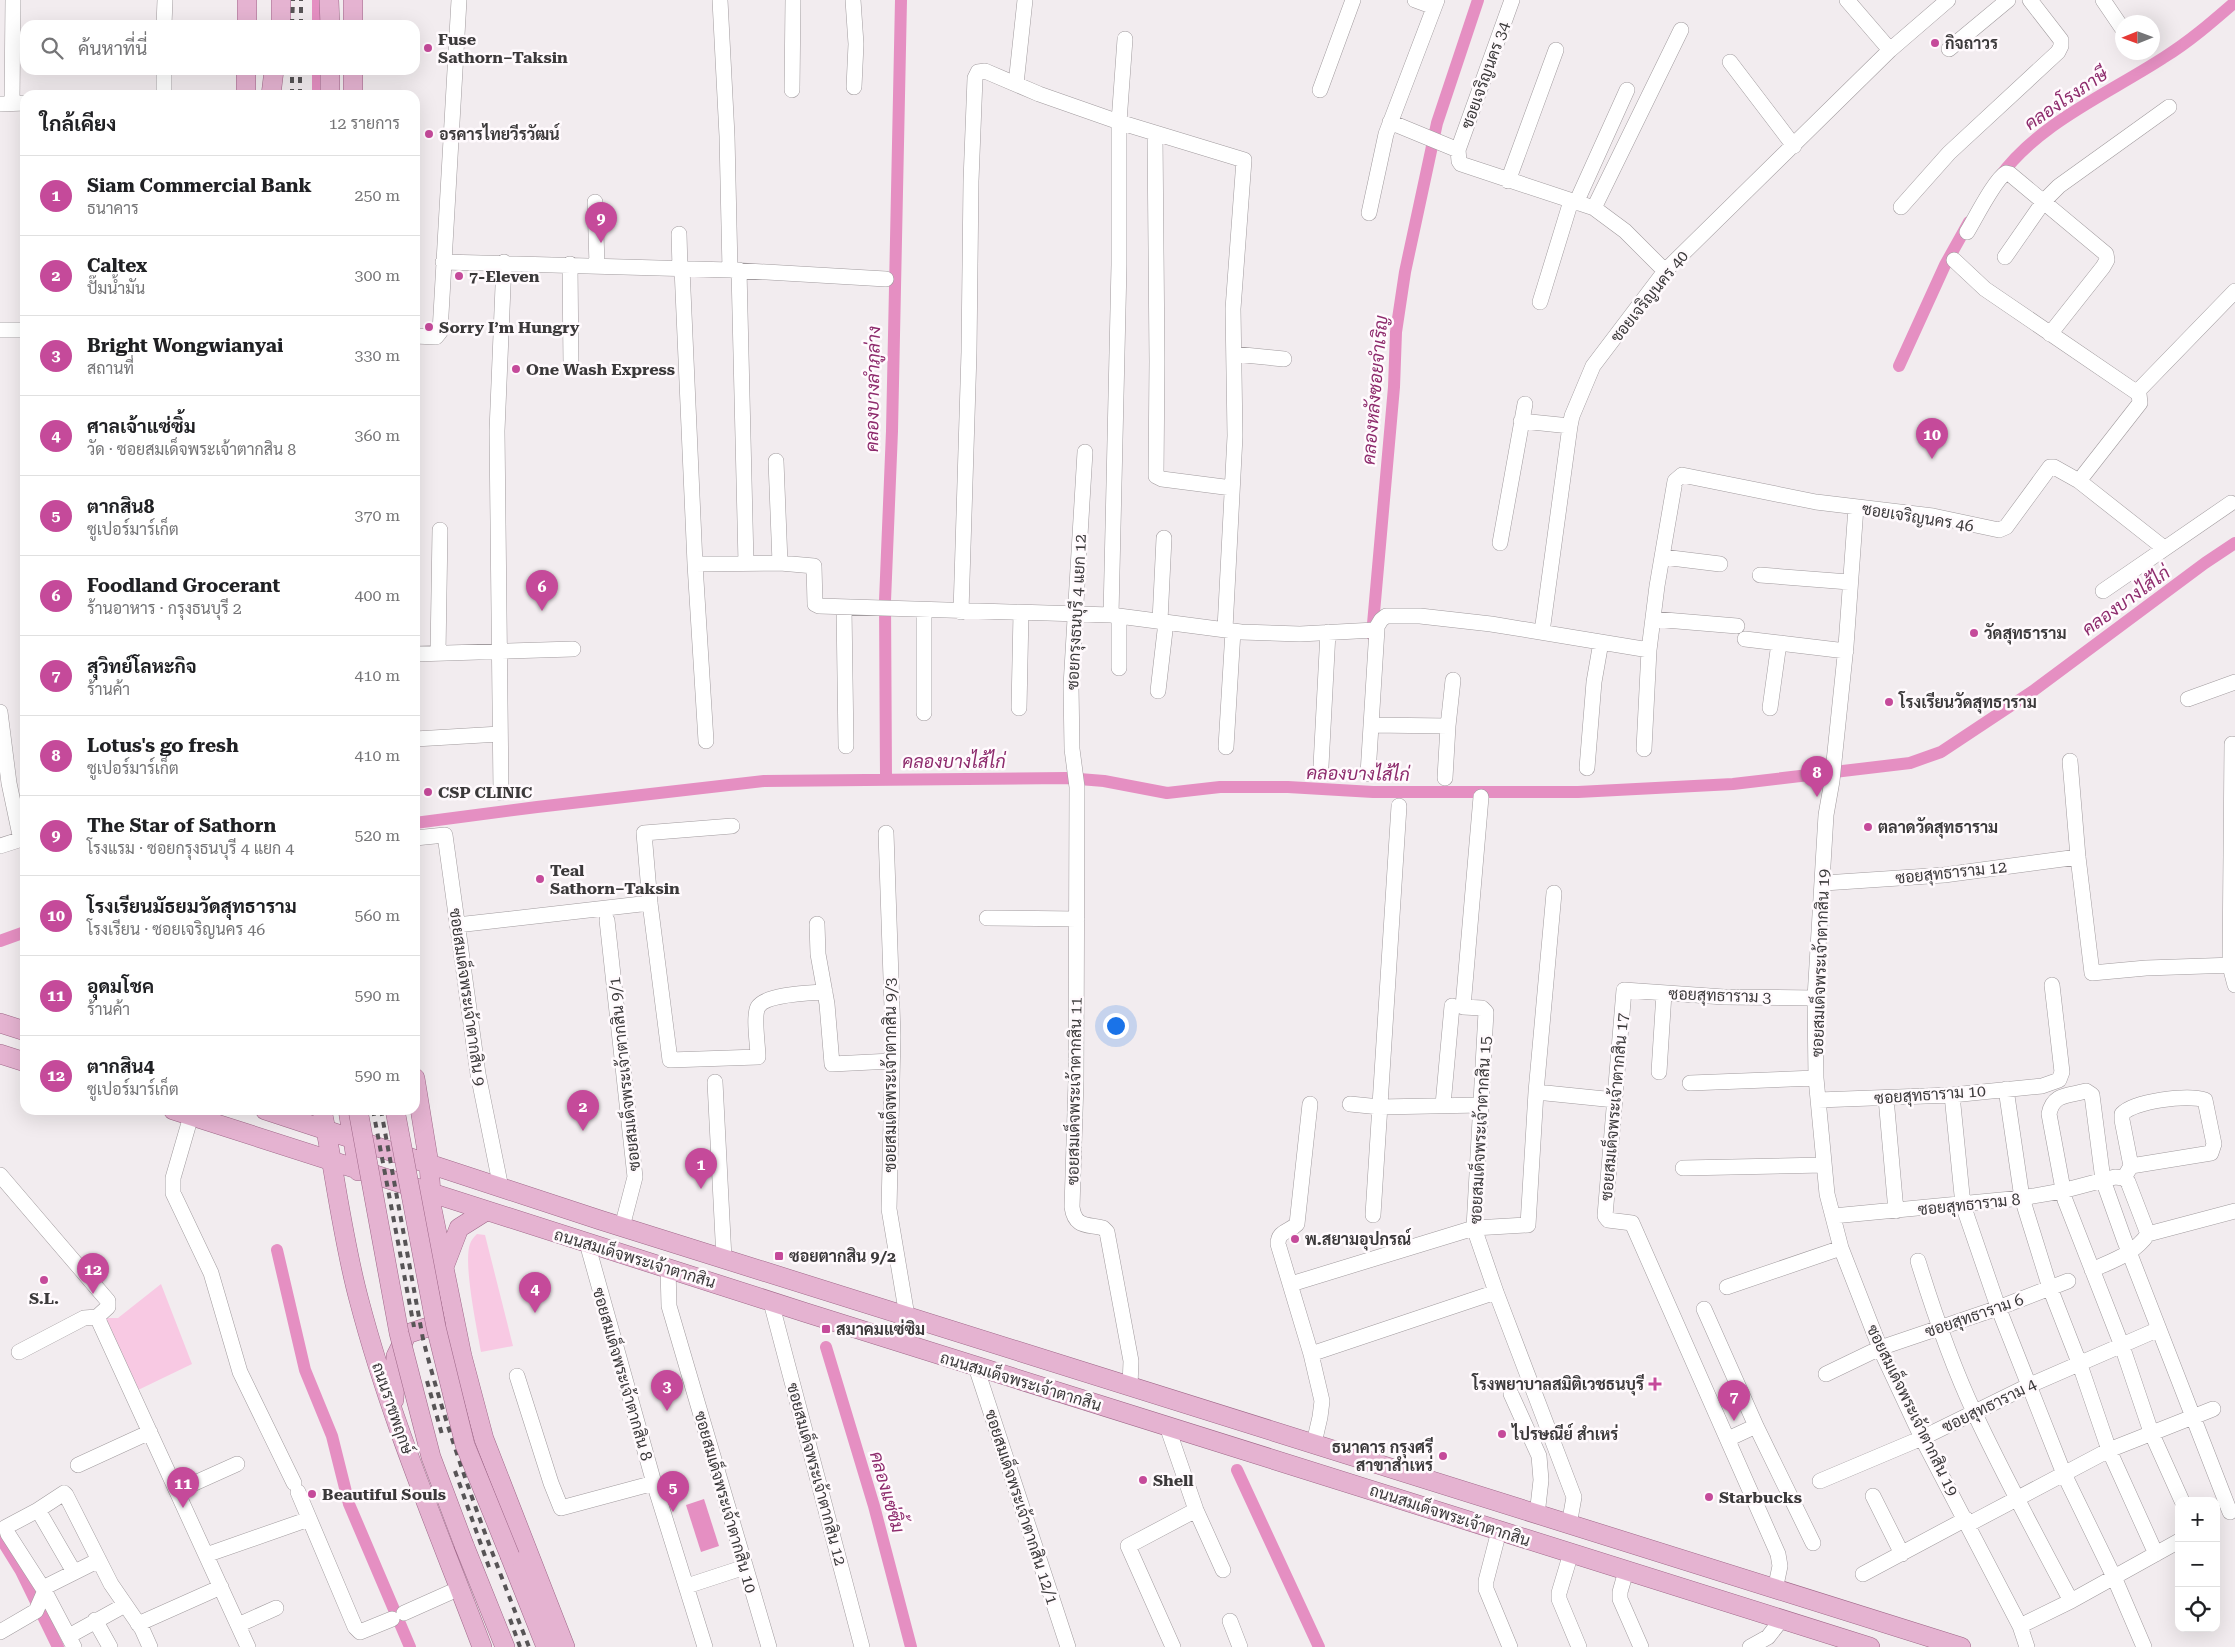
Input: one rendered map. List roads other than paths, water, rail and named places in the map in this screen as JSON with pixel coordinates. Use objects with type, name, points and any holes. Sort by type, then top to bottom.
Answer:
[{"type":"main road","points":[[247,0],[247,20]]},
{"type":"main road","points":[[330,0],[330,20]]},
{"type":"main road","points":[[353,0],[353,20]]},
{"type":"main road","points":[[246,75],[246,90]]},
{"type":"main road","points":[[271,90],[273,75]]},
{"type":"main road","points":[[281,75],[281,90]]},
{"type":"main road","points":[[330,75],[330,90]]},
{"type":"main road","points":[[353,75],[353,90]]},
{"type":"main road","points":[[0,1023],[20,1030]]},
{"type":"main road","points":[[0,1054],[20,1060]]},
{"type":"main road","points":[[420,1107],[430,1164],[432,1194],[443,1270],[462,1356],[484,1440],[565,1647]]},
{"type":"main road","name":"ถนนสมเด็จพระเจ้าตากสิน","points":[[188,1115],[330,1162],[363,1166],[432,1194],[976,1367],[1782,1619],[1831,1641],[1870,1647]]},
{"type":"main road","name":"ถนนสมเด็จพระเจ้าตากสิน","points":[[280,1115],[622,1227],[1961,1647]]},
{"type":"main road","name":"ถนนราชพฤกษ์","points":[[323,1115],[349,1262],[371,1342],[394,1414],[482,1647]]},
{"type":"main road","points":[[349,1115],[353,1139],[363,1166]]},
{"type":"main road","points":[[358,1115],[363,1166]]},
{"type":"main road","points":[[396,1115],[436,1327],[465,1445],[546,1647]]},
{"type":"main road","name":"ถนนราชพฤกษ์","points":[[363,1166],[399,1333],[431,1457],[504,1647]]},
{"type":"main road","points":[[443,1270],[459,1228],[486,1211]]},
{"type":"main road","points":[[394,1414],[396,1356],[407,1334],[428,1327],[451,1335],[462,1356]]},
{"type":"main road","points":[[1538,1543],[1541,1516]]},
{"type":"main road","points":[[1576,1555],[1588,1531]]},
{"type":"street","points":[[12,103],[14,0]]},
{"type":"street","points":[[164,20],[165,0]]},
{"type":"street","points":[[420,336],[436,337],[440,334],[459,0]]},
{"type":"street","points":[[720,0],[734,270],[746,563]]},
{"type":"street","points":[[792,90],[793,0]]},
{"type":"street","points":[[853,0],[856,44],[854,87]]},
{"type":"street","points":[[1016,84],[1025,0]]},
{"type":"street","points":[[1320,90],[1353,0]]},
{"type":"street","points":[[1369,213],[1390,122],[1435,3],[1415,0]]},
{"type":"street","name":"ซอยเจริญนคร 34","points":[[1458,150],[1512,0]]},
{"type":"street","points":[[1846,0],[1890,50]]},
{"type":"street","name":"ซอยเจริญนคร 40","points":[[1542,632],[1570,426],[1572,416],[1593,366],[1665,271],[1890,50],[1948,0]]},
{"type":"street","points":[[1949,49],[2008,0]]},
{"type":"street","points":[[1901,207],[1949,153],[2058,52],[2061,40],[2030,0]]},
{"type":"street","points":[[2104,0],[2115,17]]},
{"type":"street","points":[[1594,208],[1681,30]]},
{"type":"street","points":[[1119,668],[1115,616],[1119,122],[1125,39]]},
{"type":"street","points":[[1508,181],[1556,50]]},
{"type":"street","points":[[1730,62],[1794,146]]},
{"type":"street","points":[[960,612],[969,352],[970,181],[976,75],[978,72],[985,71],[1119,122],[1244,160],[1233,309],[1235,436],[1226,747]]},
{"type":"street","points":[[164,75],[164,90]]},
{"type":"street","points":[[1540,302],[1574,202],[1627,90]]},
{"type":"street","points":[[2006,257],[2044,201],[2058,186],[2169,107]]},
{"type":"street","points":[[1390,122],[1433,138],[1458,150],[1461,164],[1594,208],[1625,231],[1665,271]]},
{"type":"street","points":[[1155,134],[1156,476],[1162,479],[1232,488]]},
{"type":"street","points":[[1967,232],[2004,174],[2010,174],[2106,254],[2107,260],[2103,267],[2050,334]]},
{"type":"street","points":[[595,202],[597,265]]},
{"type":"street","points":[[679,234],[695,564],[706,741]]},
{"type":"street","points":[[1954,260],[1985,289],[2137,392],[2140,397],[2140,403],[2079,481],[2164,548]]},
{"type":"street","points":[[443,262],[504,262],[734,270],[886,279]]},
{"type":"street","points":[[501,793],[497,431],[504,262]]},
{"type":"street","points":[[570,264],[571,367]]},
{"type":"street","points":[[2137,392],[2235,291]]},
{"type":"street","points":[[0,330],[20,330]]},
{"type":"street","points":[[1234,354],[1284,359]]},
{"type":"street","points":[[1500,543],[1525,404]]},
{"type":"street","points":[[1521,421],[1570,426]]},
{"type":"street","name":"ซอยกรุงธนบุรี 4 แยก 12","points":[[1074,771],[1071,686],[1086,452]]},
{"type":"street","points":[[776,460],[780,563]]},
{"type":"street","name":"ซอยเจริญนคร 46","points":[[1644,749],[1649,650],[1653,619],[1675,481],[1682,475],[1816,502],[1933,516],[1999,530],[2006,527],[2050,467],[2058,468],[2079,481]]},
{"type":"street","points":[[2103,591],[2231,503]]},
{"type":"street","name":"ซอยสมเด็จพระเจ้าตากสิน 19","points":[[1856,507],[1846,652],[1833,772],[1826,815],[1824,883],[1815,998],[1816,1078],[1827,1194],[1841,1248],[1880,1348],[1922,1438],[2020,1626],[2028,1647]]},
{"type":"street","points":[[438,654],[440,530]]},
{"type":"street","points":[[1158,691],[1163,622],[1164,538]]},
{"type":"street","points":[[1663,557],[1720,564]]},
{"type":"street","points":[[695,564],[780,563],[814,566],[816,606],[1115,616],[1229,630],[1300,634],[1372,630]]},
{"type":"street","points":[[1760,575],[1850,582]]},
{"type":"street","points":[[844,608],[846,746]]},
{"type":"street","points":[[924,611],[924,713]]},
{"type":"street","points":[[1019,708],[1021,613]]},
{"type":"street","points":[[1368,774],[1371,725],[1372,630],[1386,616],[1420,616],[1542,632],[1649,650]]},
{"type":"street","points":[[1653,619],[1741,633],[1779,643],[1846,652]]},
{"type":"street","points":[[1322,766],[1328,632]]},
{"type":"street","points":[[1587,768],[1595,672],[1601,642]]},
{"type":"street","points":[[1770,708],[1779,643]]},
{"type":"street","points":[[420,654],[573,649]]},
{"type":"street","points":[[1446,778],[1448,726],[1453,680]]},
{"type":"street","points":[[2188,699],[2235,682]]},
{"type":"street","points":[[0,712],[10,784],[20,826]]},
{"type":"street","points":[[1371,725],[1448,726]]},
{"type":"street","points":[[420,739],[500,734]]},
{"type":"street","points":[[2232,744],[2232,965],[2235,985]]},
{"type":"street","points":[[2070,761],[2078,857],[2092,973],[2232,965]]},
{"type":"street","name":"ซอยสมเด็จพระเจ้าตากสิน 11","points":[[1074,771],[1077,787],[1077,919],[1076,1081],[1072,1208],[1073,1216],[1079,1223],[1103,1228],[1107,1232],[1131,1361],[1130,1386]]},
{"type":"street","name":"ซอยสมเด็จพระเจ้าตากสิน 15","points":[[1481,797],[1463,1007],[1482,1008],[1486,1012],[1474,1228],[1496,1292],[1574,1497],[1569,1525]]},
{"type":"street","points":[[1373,1215],[1399,806]]},
{"type":"street","points":[[732,826],[644,833],[650,903],[670,1060],[758,1057],[756,1016],[757,1008],[762,1002],[779,996],[825,992]]},
{"type":"street","name":"ซอยสมเด็จพระเจ้าตากสิน 9/3","points":[[886,833],[892,1061],[889,1210],[907,1316]]},
{"type":"street","name":"ซอยสมเด็จพระเจ้าตากสิน 9","points":[[420,838],[445,835],[478,1074],[501,1188]]},
{"type":"street","points":[[0,846],[20,840]]},
{"type":"street","name":"ซอยสุทธาราม 12","points":[[1824,883],[1944,875],[2078,857]]},
{"type":"street","points":[[1291,1284],[1474,1228],[1528,1225],[1536,1092],[1554,893]]},
{"type":"street","points":[[457,925],[650,903]]},
{"type":"street","points":[[987,918],[1077,919]]},
{"type":"street","name":"ซอยสมเด็จพระเจ้าตากสิน 9/1","points":[[607,920],[635,1177],[622,1227]]},
{"type":"street","points":[[816,924],[832,1064],[892,1061]]},
{"type":"street","name":"ซอยสุทธาราม 10","points":[[1818,1100],[1952,1095],[2042,1086],[2059,1080],[2062,1072],[2052,985]]},
{"type":"street","name":"ซอยสุทธาราม 3","points":[[1624,990],[1724,997],[1815,998]]},
{"type":"street","name":"ซอยสมเด็จพระเจ้าตากสิน 17","points":[[1624,990],[1605,1216],[1608,1220],[1632,1223],[1778,1554],[1780,1566],[1775,1590]]},
{"type":"street","points":[[1659,1072],[1664,993]]},
{"type":"street","points":[[1443,1106],[1452,1006]]},
{"type":"street","points":[[1690,1083],[1816,1078]]},
{"type":"street","points":[[715,1082],[724,1259]]},
{"type":"street","points":[[2006,1089],[2022,1198],[2050,1288],[2080,1365],[2109,1450],[2156,1554]]},
{"type":"street","points":[[2180,1497],[2151,1432],[2122,1346],[2062,1191],[2050,1114],[2051,1106],[2056,1098],[2086,1091],[2092,1095],[2103,1180],[2193,1417],[2232,1510],[2220,1517]]},
{"type":"street","points":[[1536,1092],[1615,1100]]},
{"type":"street","points":[[1952,1095],[1963,1205],[1998,1308],[2064,1474],[2114,1577],[2144,1647]]},
{"type":"street","points":[[2127,1172],[2211,1153],[2214,1144],[2205,1100],[2194,1097],[2150,1102],[2125,1111],[2122,1114],[2122,1120],[2127,1172],[2128,1182],[2148,1234]]},
{"type":"street","points":[[1886,1098],[1896,1211]]},
{"type":"street","points":[[1310,1104],[1296,1224],[1283,1232],[1278,1238],[1278,1244],[1311,1354],[1322,1402],[1314,1443]]},
{"type":"street","points":[[1350,1104],[1380,1107],[1481,1105]]},
{"type":"street","points":[[182,1115],[173,1178],[173,1193],[212,1273],[240,1372],[296,1487],[355,1627],[360,1632],[460,1588]]},
{"type":"street","points":[[1683,1168],[1824,1165]]},
{"type":"street","name":"ซอยสุทธาราม 8","points":[[1832,1216],[2022,1198],[2062,1191],[2127,1172]]},
{"type":"street","points":[[0,1175],[108,1301],[108,1307],[97,1317],[84,1318],[19,1352]]},
{"type":"street","points":[[2092,1270],[2130,1253],[2141,1245],[2148,1234],[2235,1211]]},
{"type":"street","name":"ซอยสมเด็จพระเจ้าตากสิน 8","points":[[587,1243],[654,1483],[705,1647]]},
{"type":"street","points":[[1727,1287],[1841,1248]]},
{"type":"street","points":[[1918,1261],[1939,1327],[1974,1413],[2016,1499],[2071,1600]]},
{"type":"street","name":"ซอยสมเด็จพระเจ้าตากสิน 10","points":[[668,1268],[669,1306],[769,1647]]},
{"type":"street","name":"ซอยสุทธาราม 6","points":[[1826,1374],[1880,1348],[1998,1308],[2068,1281]]},
{"type":"street","points":[[1311,1354],[1496,1292]]},
{"type":"street","name":"ซอยสมเด็จพระเจ้าตากสิน 12","points":[[771,1302],[862,1647]]},
{"type":"street","points":[[1704,1309],[1756,1426],[1813,1543]]},
{"type":"street","points":[[97,1317],[248,1647]]},
{"type":"street","name":"ซอยสุทธาราม 4","points":[[1820,1481],[1922,1438],[2028,1386],[2159,1329]]},
{"type":"street","name":"ซอยสมเด็จพระเจ้าตากสิน 12/1","points":[[976,1367],[1068,1647]]},
{"type":"street","points":[[517,1376],[561,1508],[654,1483]]},
{"type":"street","points":[[1511,1394],[1539,1456],[1541,1516]]},
{"type":"street","points":[[1863,1574],[2016,1499],[2109,1450],[2213,1408]]},
{"type":"street","points":[[1167,1426],[1196,1510],[1223,1570]]},
{"type":"street","points":[[1728,1439],[1756,1426]]},
{"type":"street","points":[[78,1464],[150,1432]]},
{"type":"street","points":[[177,1491],[237,1464]]},
{"type":"street","points":[[125,1605],[95,1620],[71,1642],[40,1601],[6,1527],[38,1510],[60,1494],[66,1495],[99,1560],[150,1647]]},
{"type":"street","points":[[1872,1496],[1902,1554]]},
{"type":"street","points":[[38,1510],[74,1572]]},
{"type":"street","points":[[1173,1647],[1128,1546],[1196,1510]]},
{"type":"street","points":[[206,1555],[309,1519]]},
{"type":"street","points":[[1500,1531],[1486,1581],[1486,1589],[1510,1647]]},
{"type":"street","points":[[2020,1626],[2177,1542]]},
{"type":"street","points":[[1576,1555],[1558,1599],[1579,1647]]},
{"type":"street","points":[[0,1632],[40,1601],[47,1586],[99,1560]]},
{"type":"street","points":[[687,1586],[746,1567]]},
{"type":"street","points":[[1626,1571],[1620,1599],[1641,1647]]},
{"type":"street","points":[[138,1624],[221,1587]]},
{"type":"street","points":[[238,1625],[276,1608]]},
{"type":"street","points":[[1750,1647],[1768,1638],[1782,1619]]},
{"type":"street","points":[[95,1620],[110,1647]]},
{"type":"street","points":[[1230,1621],[1240,1647]]},
{"type":"waterway","points":[[318,0],[318,20]]},
{"type":"waterway","name":"คลองบางลำภูล่าง","points":[[886,778],[885,601],[892,431],[901,0]]},
{"type":"waterway","name":"คลองหลังซอยจำเริญ","points":[[1372,635],[1394,387],[1396,332],[1405,272],[1437,123],[1478,0]]},
{"type":"waterway","name":"คลองโรงภาษี","points":[[1998,179],[2014,159],[2053,126],[2074,111],[2173,52],[2235,2]]},
{"type":"waterway","points":[[318,75],[318,90]]},
{"type":"waterway","name":"คลองโรงภาษี","points":[[1899,366],[1945,265],[1969,222]]},
{"type":"waterway","name":"คลองบางไส้ไก่","points":[[420,822],[764,781],[1067,778],[1104,781],[1167,793],[1220,787],[1288,787],[1373,792],[1578,792],[1733,784],[1910,763],[1941,752],[2033,691],[2205,563],[2235,543]]},
{"type":"waterway","name":"คลองบางไส้ไก่","points":[[0,941],[20,934]]},
{"type":"waterway","points":[[277,1250],[305,1370],[332,1436],[349,1504],[410,1647]]},
{"type":"waterway","name":"คลองแซ่ซิ้ม","points":[[826,1347],[874,1506],[911,1647]]},
{"type":"waterway","points":[[1237,1470],[1319,1647]]},
{"type":"waterway","points":[[0,1537],[21,1571],[58,1647]]},
{"type":"railway","points":[[292,20],[293,0]]},
{"type":"railway","points":[[301,0],[301,20]]},
{"type":"railway","points":[[292,75],[292,90]]},
{"type":"railway","points":[[300,75],[300,90]]},
{"type":"railway","points":[[374,1115],[414,1327]]},
{"type":"railway","points":[[382,1115],[423,1339],[434,1379],[471,1495],[529,1647]]},
{"type":"railway","points":[[427,1381],[443,1438]]},
{"type":"railway","points":[[455,1471],[490,1570]]},
{"type":"railway","points":[[510,1619],[520,1647]]},
{"type":"place","name":"กิจถาวร","points":[[1935,43]]},
{"type":"place","name":"Fuse Sathorn–Taksin","points":[[428,48]]},
{"type":"place","name":"อรคารไทยวีรวัฒน์","points":[[429,134]]},
{"type":"place","name":"The Star of Sathorn","points":[[601,243]]},
{"type":"place","name":"7-Eleven","points":[[459,276]]},
{"type":"place","name":"Sorry I’m Hungry","points":[[429,327]]},
{"type":"place","name":"One Wash Express","points":[[516,369]]},
{"type":"place","name":"โรงเรียนมัธยมวัดสุทธาราม","points":[[1932,459]]},
{"type":"place","name":"Foodland Grocerant","points":[[542,611]]},
{"type":"place","name":"วัดสุทธาราม","points":[[1974,633]]},
{"type":"place","name":"โรงเรียนวัดสุทธาราม","points":[[1889,702]]},
{"type":"place","name":"CSP CLINIC","points":[[428,792]]},
{"type":"place","name":"Lotus's go fresh","points":[[1817,797]]},
{"type":"place","name":"ตลาดวัดสุทธาราม","points":[[1868,827]]},
{"type":"place","name":"Teal Sathorn–Taksin","points":[[540,879]]},
{"type":"place","name":"Caltex","points":[[583,1131]]},
{"type":"place","name":"Siam Commercial Bank","points":[[701,1189]]},
{"type":"place","name":"พ.สยามอุปกรณ์","points":[[1295,1239]]},
{"type":"place","name":"ซอยตากสิน 9/2","points":[[779,1256]]},
{"type":"place","name":"S.L.","points":[[44,1280]]},
{"type":"place","name":"ตากสิน4","points":[[93,1294]]},
{"type":"place","name":"ศาลเจ้าแซ่ซิ้ม","points":[[535,1313]]},
{"type":"place","name":"สมาคมแซ่ซิม","points":[[826,1329]]},
{"type":"place","name":"โรงพยาบาลสมิติเวชธนบุรี","points":[[1655,1384]]},
{"type":"place","name":"Bright Wongwianyai","points":[[667,1411]]},
{"type":"place","name":"สุวิทย์โลหะกิจ","points":[[1734,1421]]},
{"type":"place","name":"ไปรษณีย์ สำเหร่","points":[[1502,1434]]},
{"type":"place","name":"ธนาคาร กรุงศรี สาขาสำเหร่","points":[[1443,1456]]},
{"type":"place","name":"Shell","points":[[1143,1480]]},
{"type":"place","name":"Beautiful Souls","points":[[312,1494]]},
{"type":"place","name":"Starbucks","points":[[1709,1497]]},
{"type":"place","name":"อุดมโชค","points":[[183,1508]]},
{"type":"place","name":"ตากสิน8","points":[[673,1512]]}]
